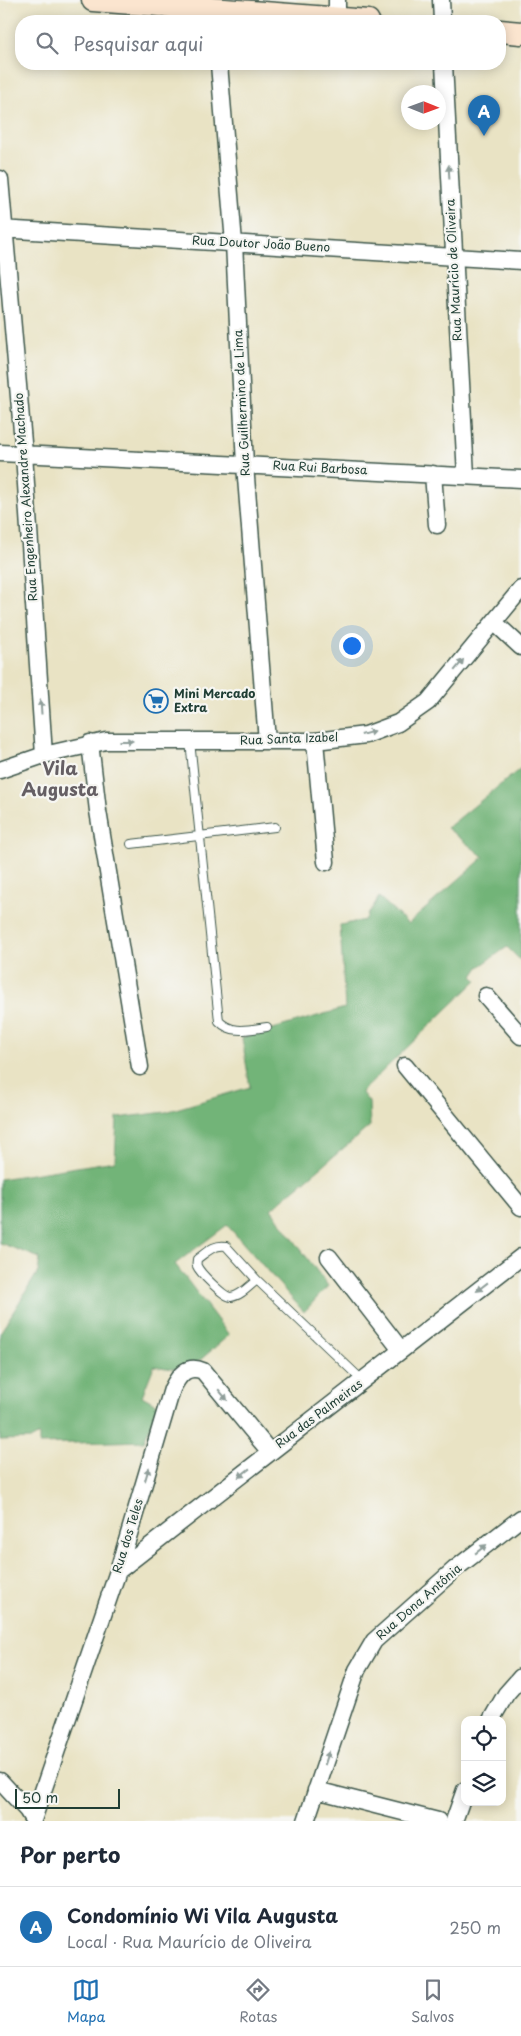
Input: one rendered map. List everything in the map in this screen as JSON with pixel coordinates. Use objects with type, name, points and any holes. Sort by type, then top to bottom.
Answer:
[{"type":"street","points":[[93,0],[215,10],[337,9],[352,15]]},
{"type":"street","points":[[441,0],[442,15]]},
{"type":"street","points":[[506,32],[521,33]]},
{"type":"street","name":"Rua Guilhermino de Lima","points":[[220,70],[234,242],[245,465],[267,741]]},
{"type":"street","name":"Rua Maurício de Oliveira","points":[[444,70],[466,476]]},
{"type":"street","name":"Rua Engenheiro Alexandre Machado","points":[[0,179],[2,230],[24,454],[44,755]]},
{"type":"street","name":"Rua Doutor João Bueno","points":[[2,230],[234,242],[521,261]]},
{"type":"street","name":"Rua Rui Barbosa","points":[[0,453],[521,479]]},
{"type":"street","points":[[432,474],[437,525]]},
{"type":"street","name":"Rua Santa Izabel","points":[[0,770],[44,755],[90,743],[106,741],[315,741],[366,734],[398,723],[428,702],[521,589]]},
{"type":"street","points":[[494,622],[521,647]]},
{"type":"street","points":[[315,741],[326,862]]},
{"type":"street","points":[[90,743],[98,811],[140,1067]]},
{"type":"street","points":[[486,996],[521,1036]]},
{"type":"street","points":[[405,1066],[521,1207]]},
{"type":"street","points":[[329,1257],[401,1350]]},
{"type":"street","name":"Rua das Palmeiras","points":[[118,1571],[521,1257]]},
{"type":"street","name":"Rua dos Teles","points":[[34,1821],[118,1571],[172,1389],[183,1372],[190,1368],[203,1371],[270,1452]]},
{"type":"street","name":"Rua Dona Antônia","points":[[306,1821],[353,1679],[374,1641],[455,1570],[521,1518]]},
{"type":"street","points":[[493,1716],[506,1694],[521,1677]]},
{"type":"street","points":[[0,1781],[27,1810],[34,1821]]},
{"type":"street","points":[[316,1790],[438,1821]]},
{"type":"street","points":[[0,1796],[34,1821]]},
{"type":"street","points":[[454,1821],[461,1801]]},
{"type":"lane","points":[[190,741],[219,1021],[224,1027],[232,1030],[267,1028]]},
{"type":"lane","points":[[131,844],[275,827]]},
{"type":"lane","points":[[257,1280],[238,1294],[230,1297],[223,1295],[199,1270],[196,1264],[197,1258],[213,1247],[226,1246],[257,1280],[363,1381]]},
{"type":"green space","points":[[521,768],[521,961],[507,947],[479,967],[473,976],[477,980],[361,1092],[369,1102],[370,1126],[271,1209],[328,1286],[304,1312],[227,1225],[175,1264],[229,1335],[198,1362],[173,1369],[154,1366],[142,1396],[158,1405],[144,1441],[39,1444],[39,1435],[32,1439],[0,1440],[0,1333],[38,1272],[40,1258],[0,1243],[0,1179],[115,1161],[117,1118],[166,1112],[250,1087],[242,1038],[345,1008],[340,925],[365,920],[379,897],[408,924],[484,857],[447,828]]},
{"type":"place","name":"Condomínio Wi Vila Augusta","points":[[484,136]]},
{"type":"place","name":"Mini Mercado Extra","points":[[156,701]]},
{"type":"district","name":"Vila Augusta","points":[[60,780]]}]
